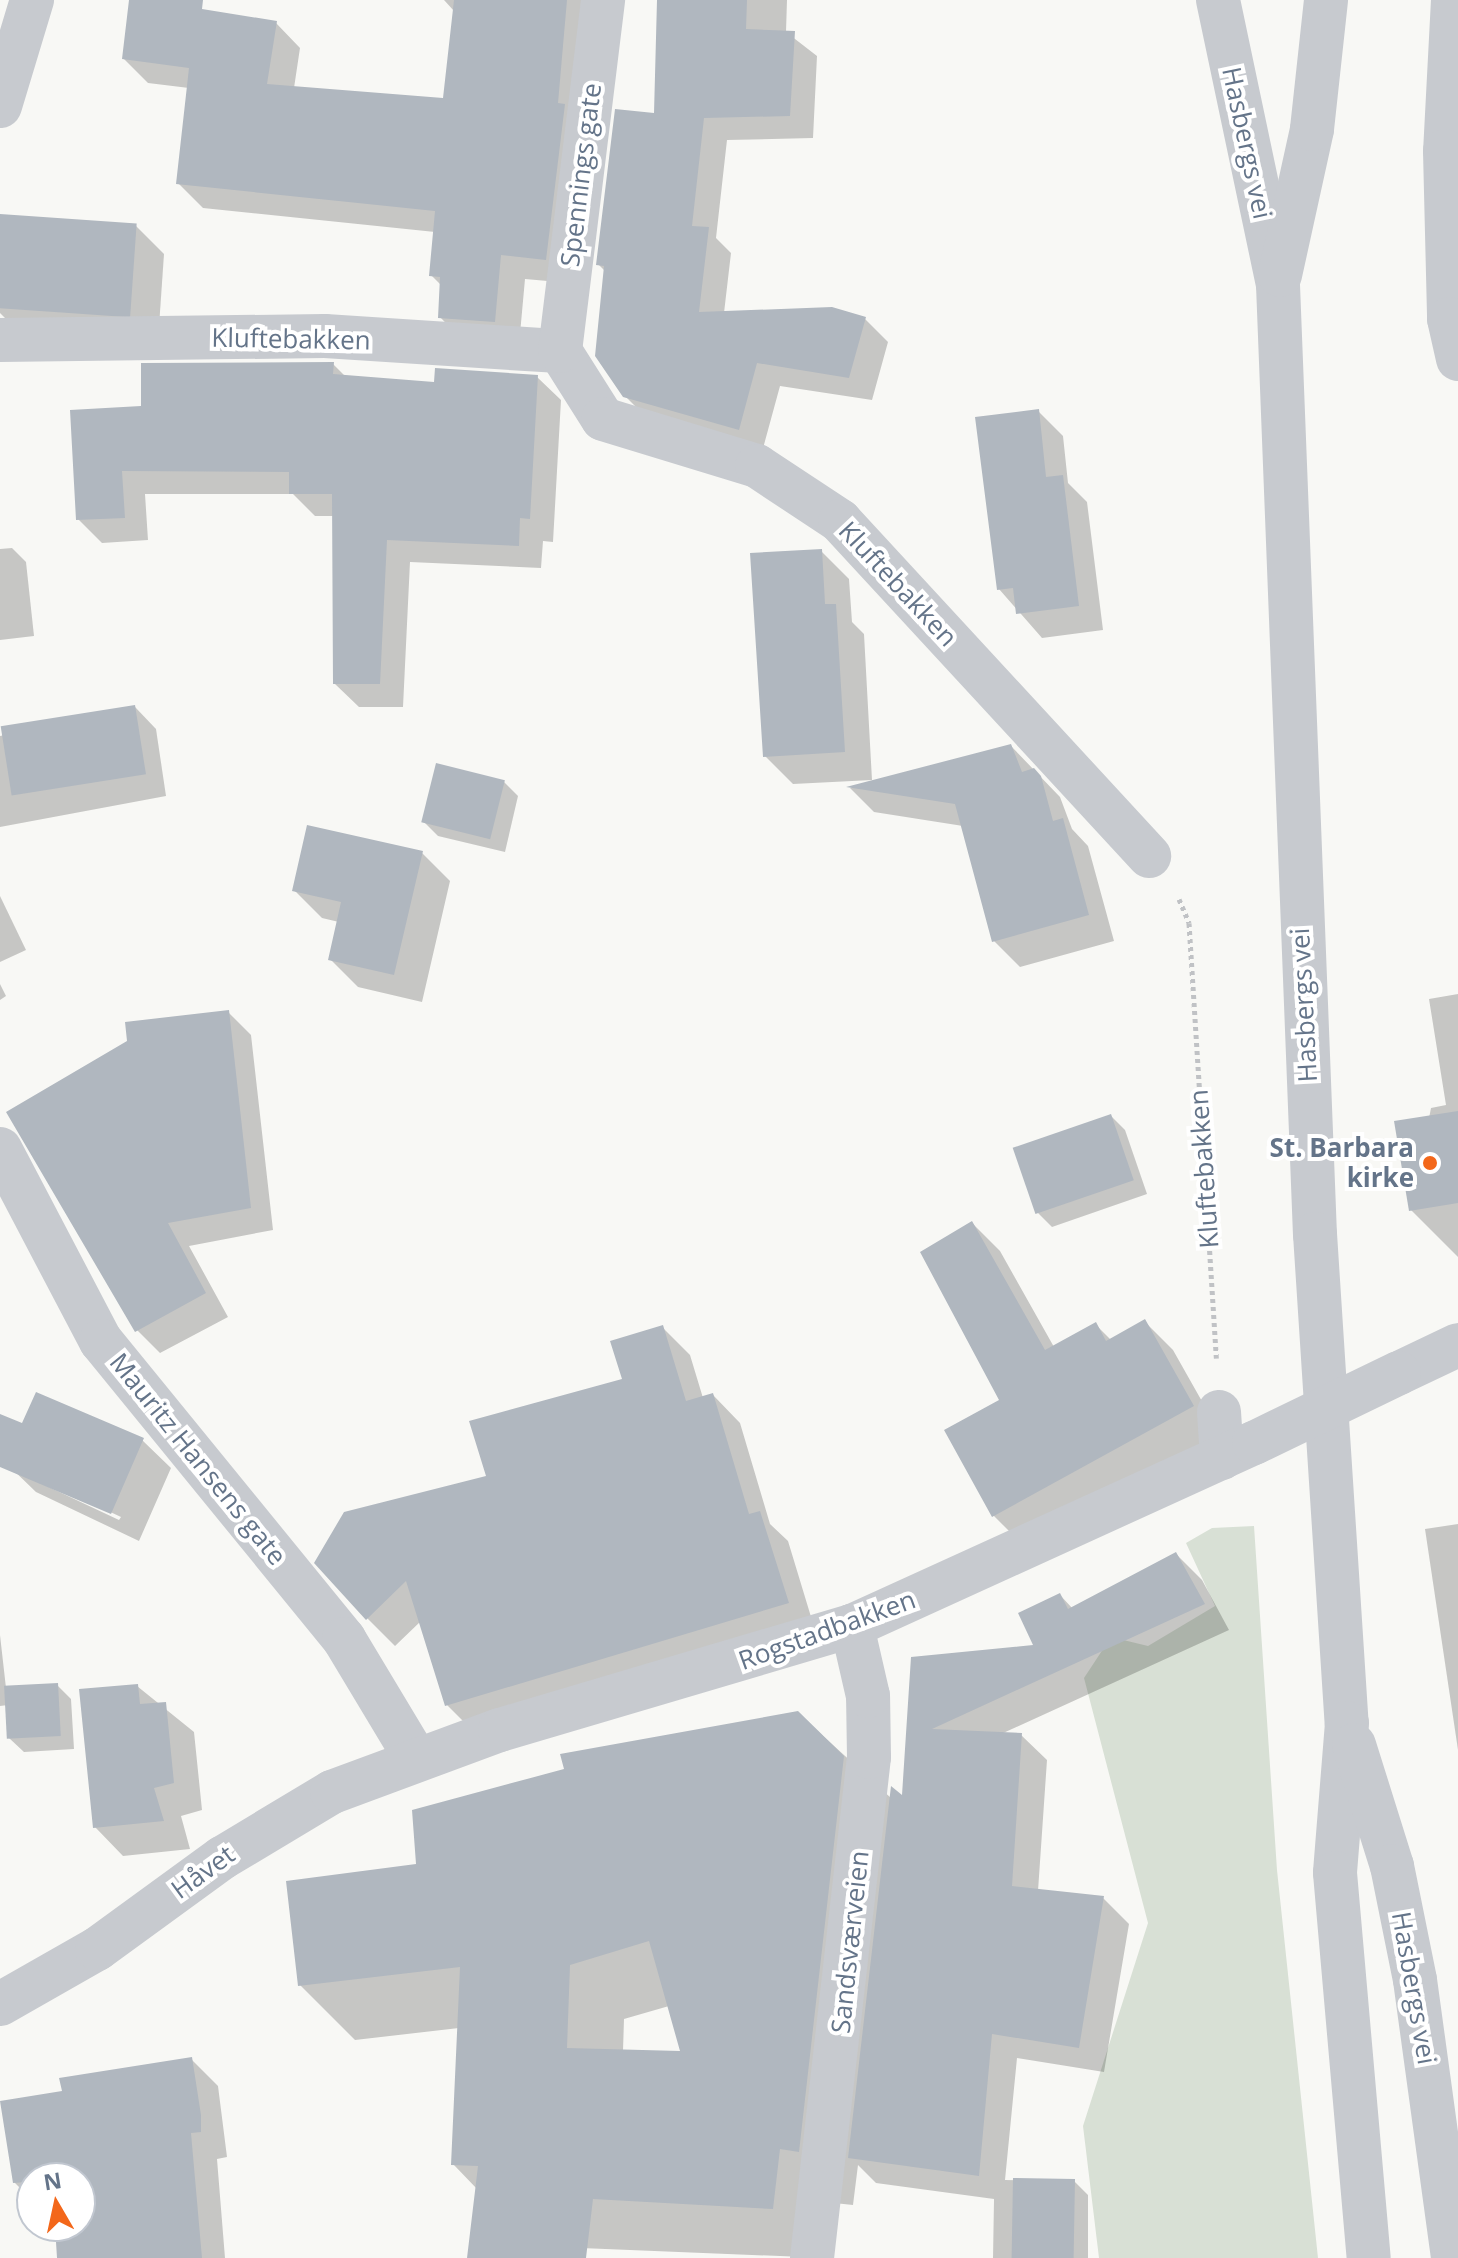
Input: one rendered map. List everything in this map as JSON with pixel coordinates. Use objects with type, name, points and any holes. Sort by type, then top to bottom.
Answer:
[{"type":"street","points":[[0,106],[32,0]]},
{"type":"street","name":"Spennings gate","points":[[560,351],[603,0]]},
{"type":"street","name":"Hasbergs vei","points":[[1218,0],[1278,285],[1307,1078],[1347,1723],[1335,1873],[1369,2258]]},
{"type":"street","name":"Hasbergs vei","points":[[1278,285],[1312,129],[1326,0]]},
{"type":"street","points":[[1453,0],[1445,151],[1449,319],[1458,359]]},
{"type":"street","name":"Kluftebakken","points":[[0,340],[325,336],[560,351],[603,419],[757,466],[840,521],[1149,856]]},
{"type":"street","name":"Mauritz Hansens gate","points":[[0,1149],[101,1341],[344,1639],[415,1757]]},
{"type":"street","name":"Rogstadbakken","points":[[415,1757],[852,1626],[1238,1450],[1458,1345]]},
{"type":"street","points":[[1219,1412],[1238,1450]]},
{"type":"street","name":"Sandsværveien","points":[[812,2258],[869,1757],[868,1696],[852,1626]]},
{"type":"street","name":"Hasbergs vei","points":[[1347,1723],[1392,1866],[1412,1966],[1453,2258]]},
{"type":"street","name":"Håvet","points":[[0,2004],[97,1949],[278,1821],[415,1757]]},
{"type":"path","name":"Kluftebakken","points":[[1149,856],[1173,884],[1189,923],[1219,1412]]},
{"type":"shaded area","points":[[1254,1526],[1277,1870],[1318,2258],[1099,2258],[1083,2126],[1148,1923],[1084,1678],[1111,1637],[1148,1646],[1215,1606],[1186,1543],[1212,1528]]},
{"type":"building","points":[[129,0],[203,0],[202,9],[277,21],[267,84],[443,98],[454,0],[567,0],[558,103],[565,104],[546,260],[501,255],[495,322],[438,318],[440,277],[429,276],[435,211],[176,184],[189,68],[122,59]]},
{"type":"building","points":[[657,0],[747,0],[746,29],[795,31],[790,116],[704,118],[692,226],[709,227],[699,312],[832,307],[866,317],[849,378],[757,363],[739,430],[623,397],[595,356],[604,266],[596,265],[615,109],[654,113]]},
{"type":"building","points":[[0,214],[137,224],[130,317],[0,308]]},
{"type":"building","points":[[334,362],[333,374],[434,382],[435,368],[538,375],[530,519],[520,518],[519,546],[387,540],[380,684],[333,684],[332,494],[289,494],[289,472],[122,471],[125,518],[76,520],[70,410],[141,406],[141,363]]},
{"type":"building","points":[[1039,409],[1046,477],[1063,475],[1079,606],[1016,614],[1013,588],[997,590],[975,417]]},
{"type":"building","points":[[822,549],[825,604],[836,604],[845,752],[763,757],[750,553]]},
{"type":"building","points":[[135,705],[146,774],[12,795],[1,726]]},
{"type":"building","points":[[1011,744],[1022,772],[1034,768],[1041,776],[1053,821],[1063,818],[1089,915],[992,942],[955,804],[846,787]]},
{"type":"building","points":[[436,763],[505,780],[490,839],[421,822]]},
{"type":"building","points":[[307,825],[423,851],[394,975],[328,960],[341,902],[292,891]]},
{"type":"building","points":[[229,1010],[251,1208],[168,1223],[206,1293],[135,1332],[6,1112],[127,1041],[125,1022]]},
{"type":"building","name":"St. Barbara kirke","points":[[1458,1111],[1458,1203],[1409,1211],[1394,1121]]},
{"type":"building","points":[[1111,1114],[1134,1180],[1035,1214],[1013,1148]]},
{"type":"building","points":[[972,1221],[1045,1350],[1096,1322],[1106,1341],[1145,1319],[1194,1406],[992,1517],[944,1430],[999,1400],[920,1252]]},
{"type":"building","points":[[663,1325],[686,1401],[713,1393],[749,1514],[760,1511],[789,1603],[445,1706],[406,1581],[366,1620],[314,1563],[344,1512],[486,1476],[469,1421],[622,1379],[610,1341]]},
{"type":"building","points":[[36,1392],[144,1438],[111,1514],[0,1467],[0,1414],[22,1423]]},
{"type":"building","points":[[1176,1552],[1205,1604],[932,1729],[1022,1733],[1012,1886],[1104,1896],[1079,2048],[992,2034],[979,2176],[848,2158],[891,1786],[902,1795],[911,1657],[1033,1645],[1018,1613],[1060,1593],[1068,1609]]},
{"type":"building","points":[[58,1683],[61,1736],[7,1739],[4,1686]]},
{"type":"building","points":[[138,1684],[140,1704],[166,1702],[174,1783],[154,1788],[164,1821],[93,1828],[79,1689]]},
{"type":"building","points":[[798,1711],[844,1756],[799,2152],[780,2149],[773,2209],[593,2199],[586,2258],[467,2258],[478,2166],[451,2165],[460,1967],[298,1986],[286,1881],[416,1864],[412,1810],[564,1769],[560,1754]],"holes":[[[649,1941],[680,2051],[567,2048],[570,1965]]]},
{"type":"building","points":[[192,2057],[201,2115],[201,2132],[191,2133],[202,2258],[57,2258],[56,2242],[96,2242],[96,2162],[16,2162],[16,2183],[13,2183],[0,2101],[62,2091],[59,2078]]},
{"type":"building","points":[[1013,2178],[1075,2179],[1074,2258],[1012,2258]]},
{"type":"place","name":"St. Barbara kirke","points":[[1430,1163]]}]
